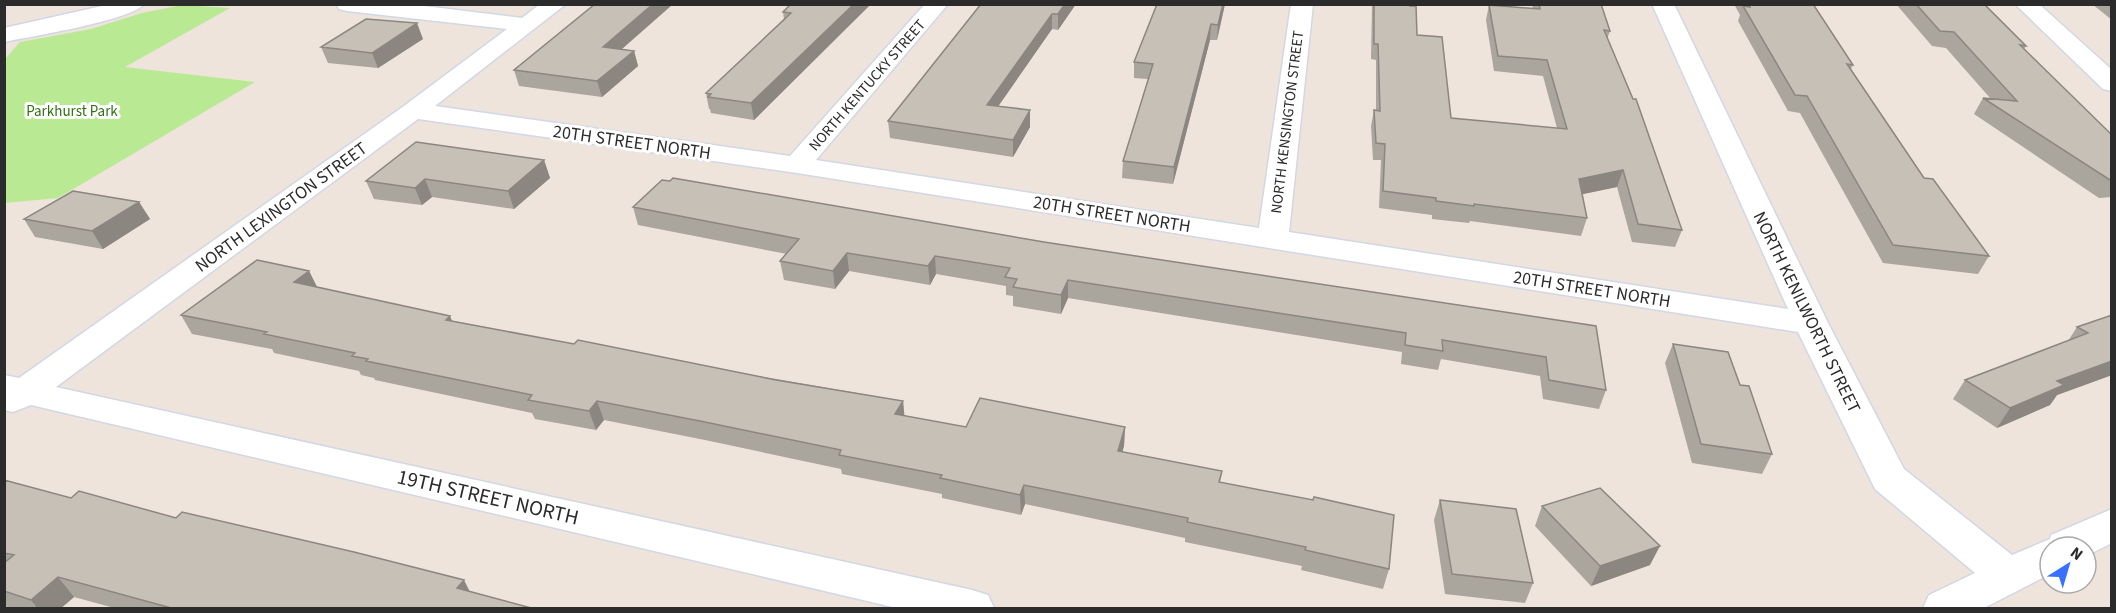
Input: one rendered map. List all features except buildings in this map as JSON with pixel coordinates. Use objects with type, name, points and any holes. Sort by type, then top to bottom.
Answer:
[{"type":"street","points":[[4,35],[105,14],[133,4]]},
{"type":"street","points":[[347,4],[527,25]]},
{"type":"street","name":"NORTH LEXINGTON STREET","points":[[11,395],[413,111],[555,4]]},
{"type":"street","name":"NORTH KENTUCKY STREET","points":[[797,165],[937,4]]},
{"type":"street","name":"NORTH KENSINGTON STREET","points":[[1273,240],[1302,4]]},
{"type":"street","name":"NORTH KENILWORTH STREET","points":[[1663,4],[1811,323],[1889,479],[2008,576]]},
{"type":"street","points":[[2026,4],[2112,84]]},
{"type":"street","name":"20TH STREET NORTH","points":[[413,111],[797,165],[1811,323]]},
{"type":"street","name":"19TH STREET NORTH","points":[[11,395],[972,609]]},
{"type":"street","points":[[2090,535],[2112,524]]},
{"type":"street","points":[[1945,609],[2038,561]]},
{"type":"green space","name":"Parkhurst Park","points":[[182,5],[230,8],[125,67],[255,82],[58,198],[5,203],[5,59],[20,42],[91,29],[142,13]]}]
